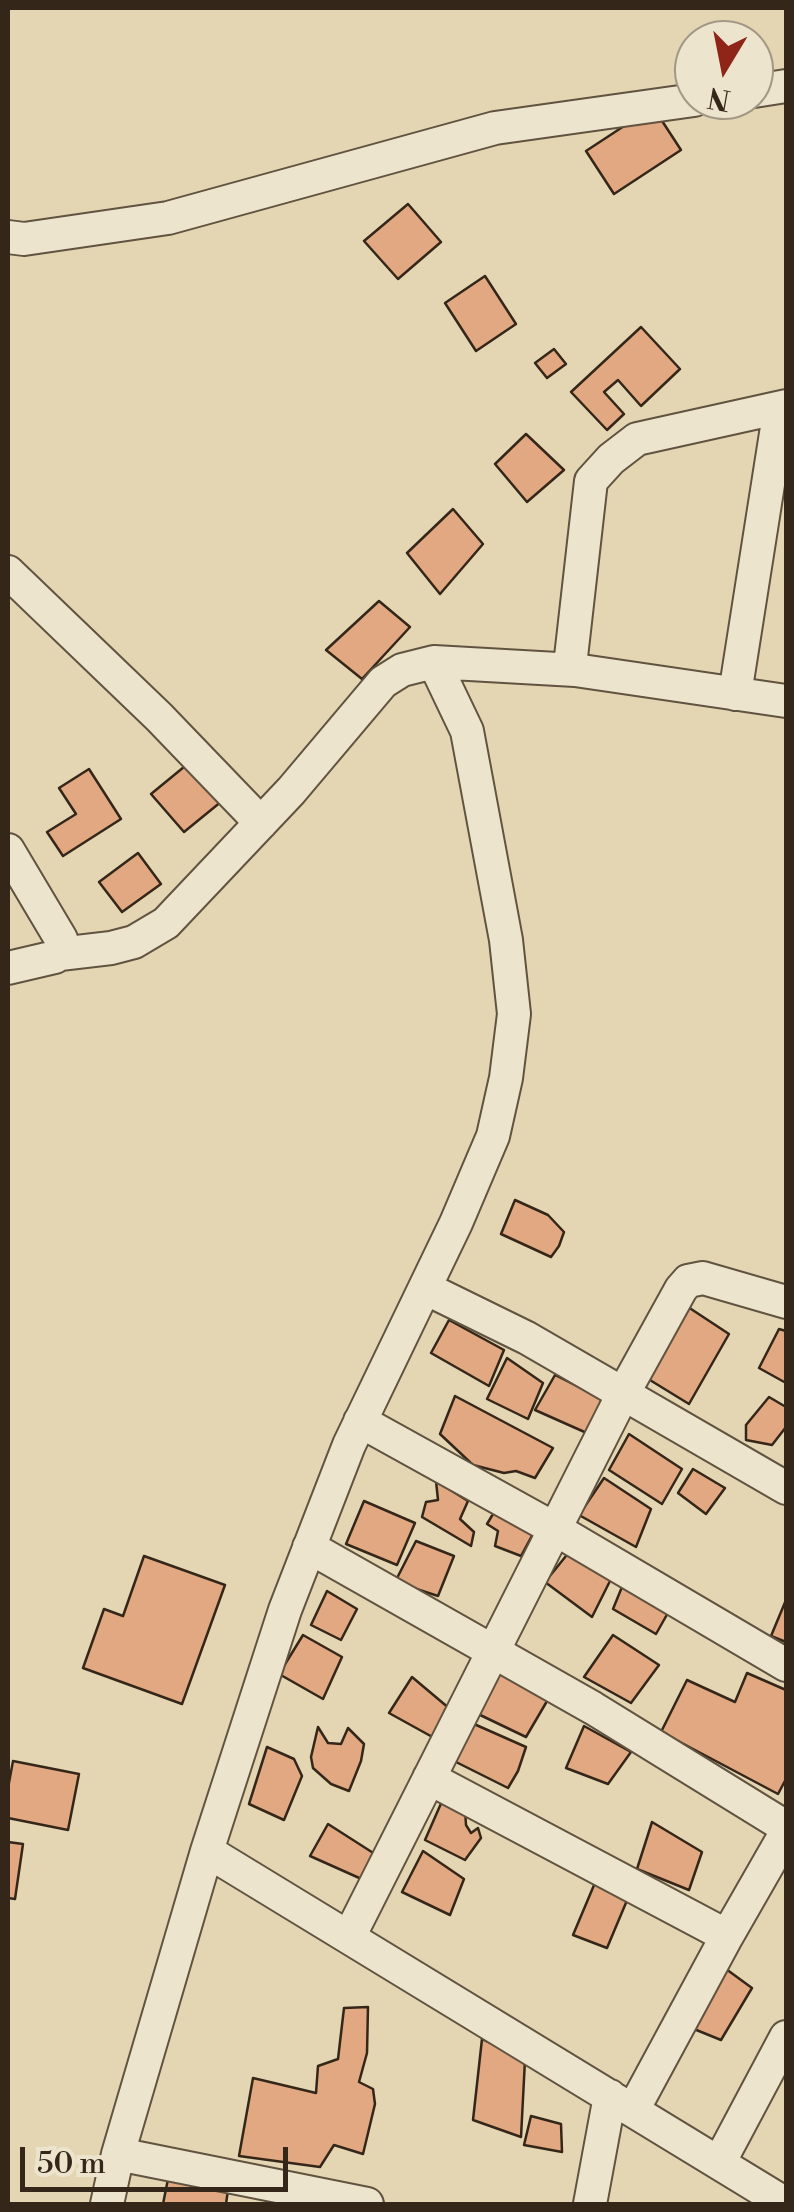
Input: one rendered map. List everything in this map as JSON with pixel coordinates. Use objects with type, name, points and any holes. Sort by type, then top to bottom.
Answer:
[{"type":"street","points":[[8,237],[168,218],[495,128],[674,103]]},
{"type":"street","points":[[575,670],[572,638],[591,481],[637,439],[783,407],[735,694]]},
{"type":"street","points":[[8,572],[159,717],[261,823]]},
{"type":"street","points":[[107,2204],[118,2154],[207,1851],[285,1610],[360,1422],[494,1136],[514,1014],[506,940],[467,731],[434,662]]},
{"type":"street","points":[[8,968],[60,954],[134,942],[166,923],[291,791],[383,682],[402,670],[434,662],[575,670],[786,701]]},
{"type":"street","points":[[8,850],[61,939],[60,954]]},
{"type":"street","points":[[349,1937],[623,1394],[681,1288],[688,1281],[704,1278],[786,1302]]},
{"type":"street","points":[[425,1288],[528,1338],[786,1488]]},
{"type":"street","points":[[360,1422],[554,1529],[786,1665]]},
{"type":"street","points":[[309,1547],[593,1708],[786,1830],[727,1936],[622,2103],[590,2204]]},
{"type":"street","points":[[429,1778],[727,1936]]},
{"type":"street","points":[[207,1851],[786,2204]]},
{"type":"street","points":[[719,2163],[786,2036]]},
{"type":"street","points":[[118,2154],[367,2204]]},
{"type":"building","points":[[653,107],[681,150],[614,194],[586,151]]},
{"type":"building","points":[[408,204],[441,242],[398,279],[364,241]]},
{"type":"building","points":[[485,276],[516,324],[476,351],[445,303]]},
{"type":"building","points":[[641,327],[680,369],[641,406],[618,380],[604,392],[624,414],[607,430],[571,392]]},
{"type":"building","points":[[554,349],[566,364],[547,378],[535,363]]},
{"type":"building","points":[[526,434],[564,470],[527,502],[495,464]]},
{"type":"building","points":[[453,509],[483,544],[440,594],[407,553]]},
{"type":"building","points":[[379,601],[410,627],[362,679],[326,650]]},
{"type":"building","points":[[190,762],[222,801],[184,832],[151,794]]},
{"type":"building","points":[[89,769],[121,819],[63,856],[47,832],[76,814],[59,788]]},
{"type":"building","points":[[138,853],[161,884],[122,912],[99,882]]},
{"type":"building","points":[[515,1200],[548,1215],[564,1232],[551,1257],[501,1234]]},
{"type":"building","points":[[685,1305],[729,1334],[689,1404],[645,1377]]},
{"type":"building","points":[[449,1320],[504,1350],[489,1386],[431,1353]]},
{"type":"building","points":[[779,1329],[786,1331],[786,1383],[759,1368]]},
{"type":"building","points":[[507,1358],[543,1383],[528,1419],[487,1399]]},
{"type":"building","points":[[555,1375],[605,1400],[589,1434],[535,1410]]},
{"type":"building","points":[[455,1396],[553,1448],[535,1478],[473,1465],[440,1434]]},
{"type":"building","points":[[769,1397],[786,1407],[786,1427],[772,1445],[746,1440],[746,1425]]},
{"type":"building","points":[[629,1434],[682,1469],[662,1504],[609,1470]]},
{"type":"building","points":[[693,1469],[725,1488],[706,1514],[678,1493]]},
{"type":"building","points":[[604,1478],[651,1509],[636,1547],[579,1515]]},
{"type":"building","points":[[436,1481],[468,1501],[460,1519],[474,1532],[471,1546],[422,1517],[426,1502],[438,1500]]},
{"type":"building","points":[[364,1501],[415,1523],[397,1565],[346,1544]]},
{"type":"building","points":[[496,1509],[534,1532],[521,1556],[495,1546],[498,1531],[487,1524]]},
{"type":"building","points":[[416,1541],[454,1556],[438,1596],[395,1582]]},
{"type":"building","points":[[570,1551],[614,1573],[592,1617],[545,1582]]},
{"type":"building","points":[[144,1556],[225,1585],[182,1704],[83,1668],[104,1609],[123,1616]]},
{"type":"building","points":[[624,1582],[669,1611],[656,1634],[613,1609]]},
{"type":"building","points":[[327,1591],[357,1609],[341,1640],[311,1625]]},
{"type":"building","points":[[786,1600],[786,1642],[771,1636]]},
{"type":"building","points":[[303,1635],[342,1657],[323,1699],[279,1674]]},
{"type":"building","points":[[613,1635],[659,1665],[631,1703],[584,1677]]},
{"type":"building","points":[[500,1668],[550,1696],[526,1737],[476,1713]]},
{"type":"building","points":[[747,1673],[786,1690],[786,1779],[778,1794],[661,1732],[687,1680],[735,1702]]},
{"type":"building","points":[[412,1677],[450,1709],[436,1739],[389,1713]]},
{"type":"building","points":[[474,1724],[526,1747],[508,1788],[454,1761]]},
{"type":"building","points":[[584,1726],[631,1752],[608,1784],[566,1768]]},
{"type":"building","points":[[318,1727],[328,1743],[341,1744],[348,1728],[364,1744],[349,1791],[331,1784],[313,1768],[311,1757]]},
{"type":"building","points":[[267,1747],[294,1759],[302,1776],[284,1820],[249,1804]]},
{"type":"building","points":[[13,1761],[79,1774],[68,1830],[8,1818]]},
{"type":"building","points":[[443,1799],[465,1809],[471,1833],[478,1828],[481,1838],[465,1860],[425,1840]]},
{"type":"building","points":[[652,1822],[702,1852],[689,1890],[637,1869]]},
{"type":"building","points":[[328,1824],[378,1856],[366,1881],[310,1856]]},
{"type":"building","points":[[8,1842],[23,1844],[15,1899],[8,1898]]},
{"type":"building","points":[[423,1851],[464,1879],[450,1915],[402,1892]]},
{"type":"building","points":[[597,1878],[628,1898],[607,1948],[573,1935]]},
{"type":"building","points":[[726,1969],[752,1988],[721,2040],[689,2027]]},
{"type":"building","points":[[368,2007],[367,2053],[359,2082],[373,2089],[375,2104],[363,2154],[334,2145],[320,2167],[239,2156],[253,2078],[316,2093],[318,2066],[338,2059],[344,2008]]},
{"type":"building","points":[[482,2039],[525,2060],[521,2137],[473,2120]]},
{"type":"building","points":[[531,2116],[561,2124],[562,2152],[524,2145]]},
{"type":"building","points":[[168,2179],[228,2190],[226,2204],[163,2204]]}]
